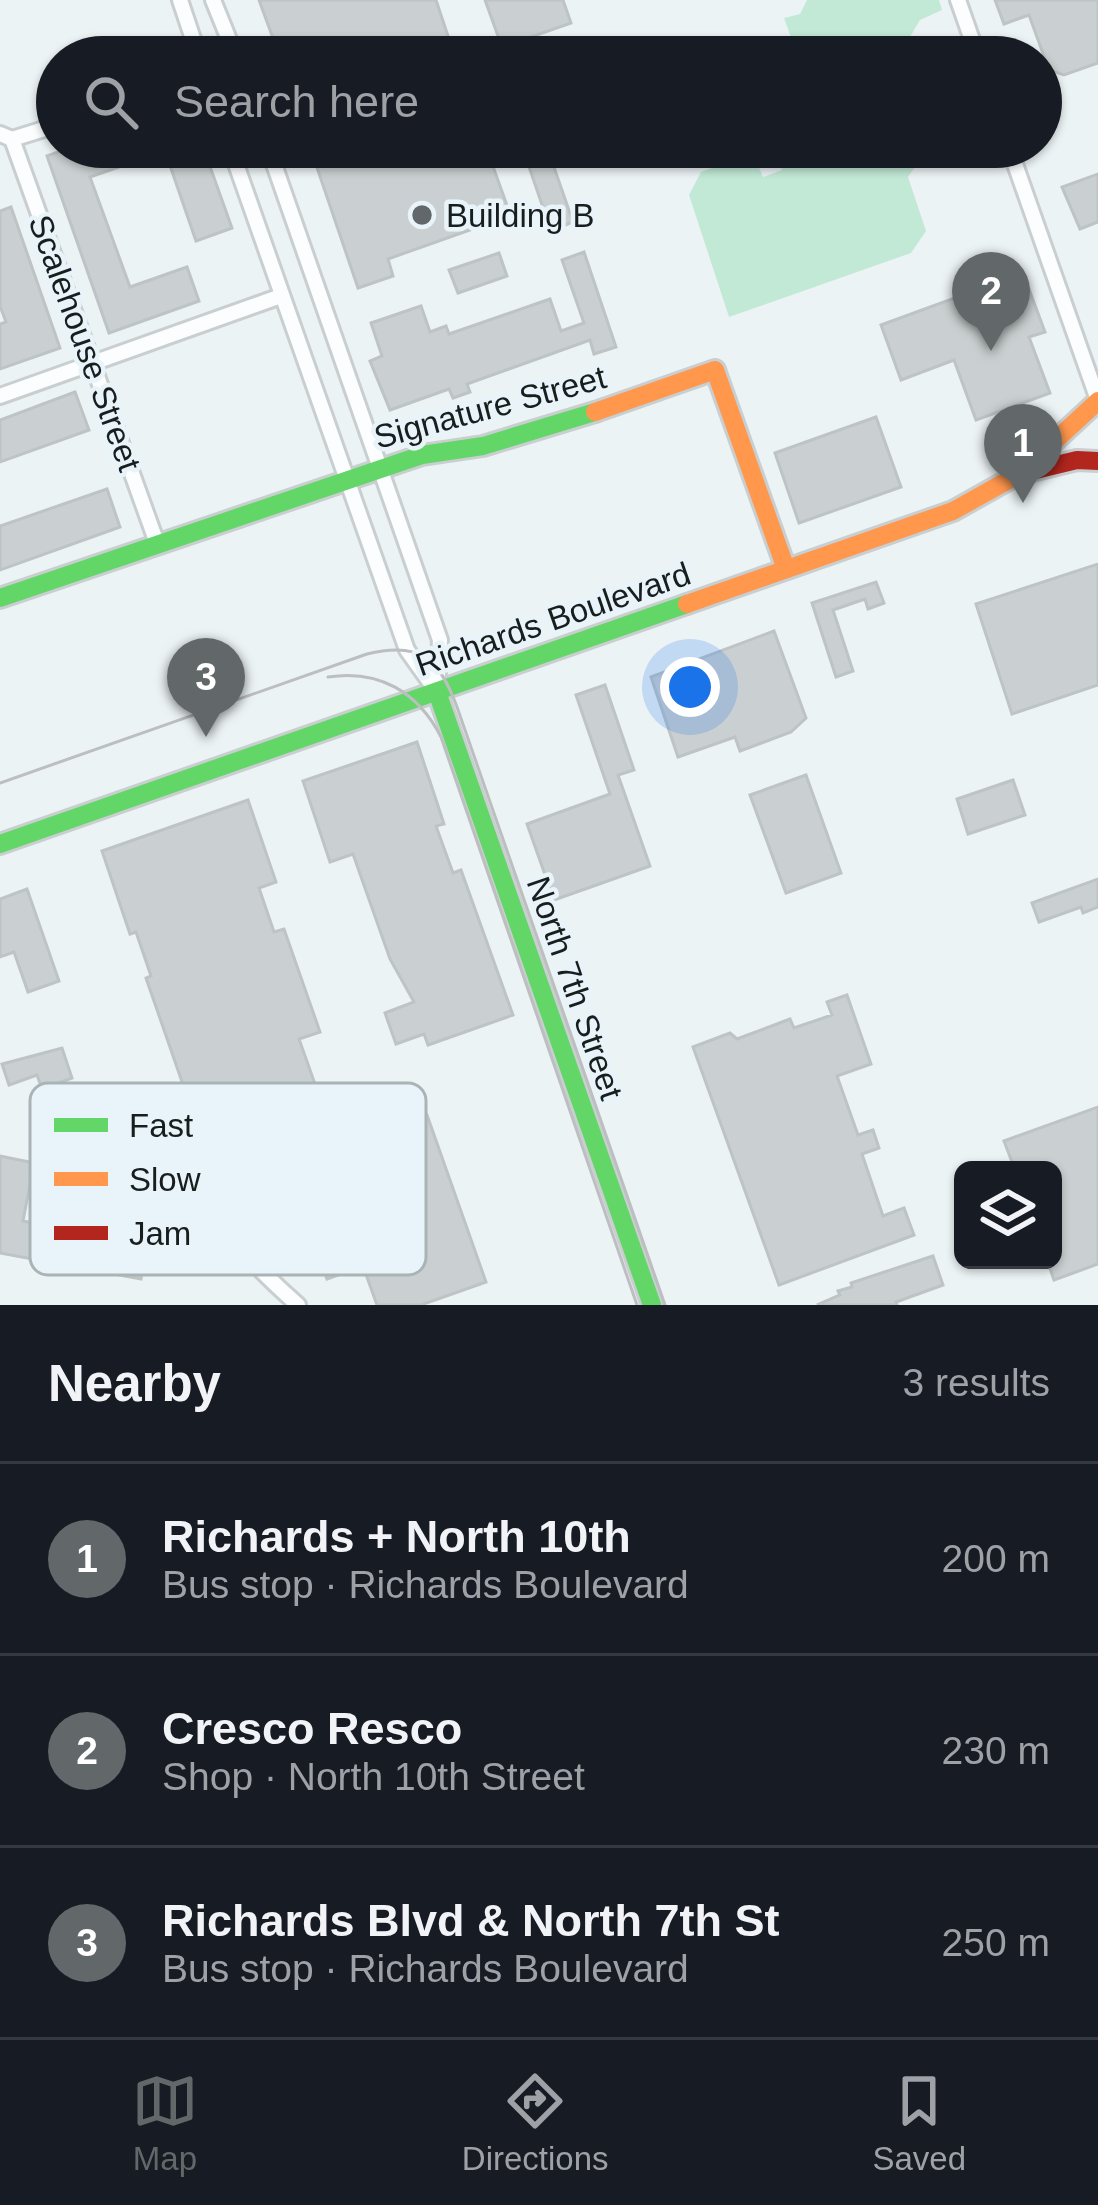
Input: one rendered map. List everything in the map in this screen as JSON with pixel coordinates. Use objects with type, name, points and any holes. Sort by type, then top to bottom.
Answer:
[{"type":"main road","name":"Signature Street","points":[[0,598],[379,468],[557,425],[715,370],[786,569]]},
{"type":"main road","name":"Richards Boulevard","points":[[0,844],[953,511],[1019,474],[1098,401]]},
{"type":"main road","points":[[1019,474],[1037,476],[1082,458],[1098,461]]},
{"type":"main road","name":"North 7th Street","points":[[437,692],[652,1305]]},
{"type":"street","points":[[180,0],[192,36]]},
{"type":"street","points":[[213,0],[228,36]]},
{"type":"street","points":[[958,0],[971,36]]},
{"type":"street","points":[[6,137],[36,130]]},
{"type":"street","name":"Scalehouse Street","points":[[6,137],[158,546]]},
{"type":"street","name":"North 7th Street","points":[[237,168],[407,650],[437,692]]},
{"type":"street","name":"North 7th Street","points":[[275,168],[440,640],[437,692]]},
{"type":"street","points":[[1016,168],[1098,401]]},
{"type":"street","points":[[0,396],[281,296]]},
{"type":"street","points":[[265,1275],[298,1305]]},
{"type":"green space","points":[[807,0],[939,0],[942,10],[920,20],[910,36],[790,36],[784,18],[800,14]]},
{"type":"green space","points":[[712,168],[759,168],[763,177],[782,170],[914,168],[908,177],[926,231],[911,253],[729,317],[689,195],[701,172]]},
{"type":"building","points":[[259,0],[436,0],[448,36],[272,36]]},
{"type":"building","points":[[485,0],[563,0],[571,23],[534,36],[498,36]]},
{"type":"building","points":[[995,0],[1098,0],[1098,63],[1062,74],[1062,36],[1037,36],[1029,15],[1004,24]]},
{"type":"building","points":[[51,168],[116,168],[90,177],[130,287],[187,267],[199,301],[109,333]]},
{"type":"building","points":[[171,168],[211,168],[232,228],[196,241]]},
{"type":"building","name":"Building B","points":[[317,168],[494,168],[513,222],[500,226],[498,220],[388,259],[393,276],[358,288]]},
{"type":"building","points":[[529,168],[554,168],[573,222],[551,231]]},
{"type":"building","points":[[1098,174],[1098,222],[1080,229],[1062,187]]},
{"type":"building","points":[[11,207],[60,348],[0,369],[0,324],[6,322],[0,306],[0,211]]},
{"type":"building","points":[[584,252],[616,347],[594,354],[590,340],[467,384],[470,392],[453,398],[449,389],[390,410],[370,361],[382,356],[371,323],[421,306],[430,332],[446,326],[449,334],[550,299],[561,331],[584,323],[562,260]]},
{"type":"building","points":[[499,253],[507,276],[458,293],[449,270]]},
{"type":"building","points":[[1023,273],[1045,332],[1029,337],[1050,393],[976,420],[954,360],[901,380],[881,325]]},
{"type":"building","points":[[75,392],[89,430],[0,462],[0,420]]},
{"type":"building","points":[[876,417],[901,487],[799,523],[775,453]]},
{"type":"building","points":[[107,489],[120,527],[0,570],[0,526]]},
{"type":"building","points":[[1098,564],[1098,685],[1012,714],[976,604]]},
{"type":"building","points":[[876,582],[884,603],[868,609],[865,599],[833,610],[853,671],[836,677],[812,603]]},
{"type":"building","points":[[774,631],[806,718],[791,732],[740,751],[735,737],[678,757],[651,677]]},
{"type":"building","points":[[605,685],[634,770],[618,775],[650,866],[554,900],[527,824],[610,794],[576,695]]},
{"type":"building","points":[[417,742],[444,824],[436,826],[453,873],[461,870],[513,1015],[428,1045],[424,1034],[396,1044],[385,1013],[414,1002],[390,959],[353,854],[330,862],[303,781]]},
{"type":"building","points":[[806,775],[841,873],[786,893],[750,795]]},
{"type":"building","points":[[1013,780],[1025,815],[968,834],[957,799]]},
{"type":"building","points":[[248,800],[276,882],[259,888],[274,932],[284,929],[320,1032],[299,1039],[315,1083],[182,1083],[146,978],[151,976],[136,932],[130,934],[102,851]]},
{"type":"building","points":[[1098,879],[1098,907],[1083,913],[1081,907],[1039,922],[1032,903]]},
{"type":"building","points":[[27,889],[59,981],[28,992],[14,952],[0,957],[0,899]]},
{"type":"building","points":[[847,995],[871,1064],[837,1076],[858,1135],[873,1130],[879,1148],[862,1154],[883,1216],[904,1208],[914,1235],[779,1285],[693,1047],[730,1033],[737,1039],[790,1019],[794,1028],[832,1015],[827,1002]]},
{"type":"building","points":[[62,1048],[72,1078],[40,1083],[37,1075],[9,1085],[2,1064]]},
{"type":"building","points":[[1098,1107],[1098,1264],[1054,1280],[1050,1269],[1062,1269],[1062,1161],[1012,1161],[1004,1141]]},
{"type":"building","points":[[426,1115],[486,1282],[421,1305],[377,1305],[366,1275],[426,1275]]},
{"type":"building","points":[[0,1156],[30,1162],[23,1221],[30,1222],[30,1259],[0,1253]]},
{"type":"building","points":[[933,1256],[943,1285],[897,1305],[817,1305],[840,1295],[838,1291],[852,1287],[851,1283]]},
{"type":"tram line","points":[[0,783],[367,654],[401,650],[425,657],[443,676],[457,707],[665,1305]]},
{"type":"tram line","points":[[328,677],[364,677],[395,687],[421,708],[441,737],[637,1305]]},
{"type":"traffic: fast","points":[[0,598],[422,455],[483,446],[595,412]]},
{"type":"traffic: fast","points":[[0,844],[687,604]]},
{"type":"traffic: fast","points":[[437,692],[652,1305]]},
{"type":"traffic: slow","points":[[595,412],[715,370],[786,569]]},
{"type":"traffic: slow","points":[[687,604],[953,511],[1019,474],[1098,401]]},
{"type":"traffic: jam","points":[[1019,474],[1077,460],[1098,461]]},
{"type":"place","name":"Building B","points":[[422,215]]},
{"type":"place","name":"Cresco Resco","points":[[991,351]]},
{"type":"place","name":"Richards + North 10th","points":[[1023,503]]},
{"type":"place","name":"Richards Blvd & North 7th St","points":[[206,737]]}]
